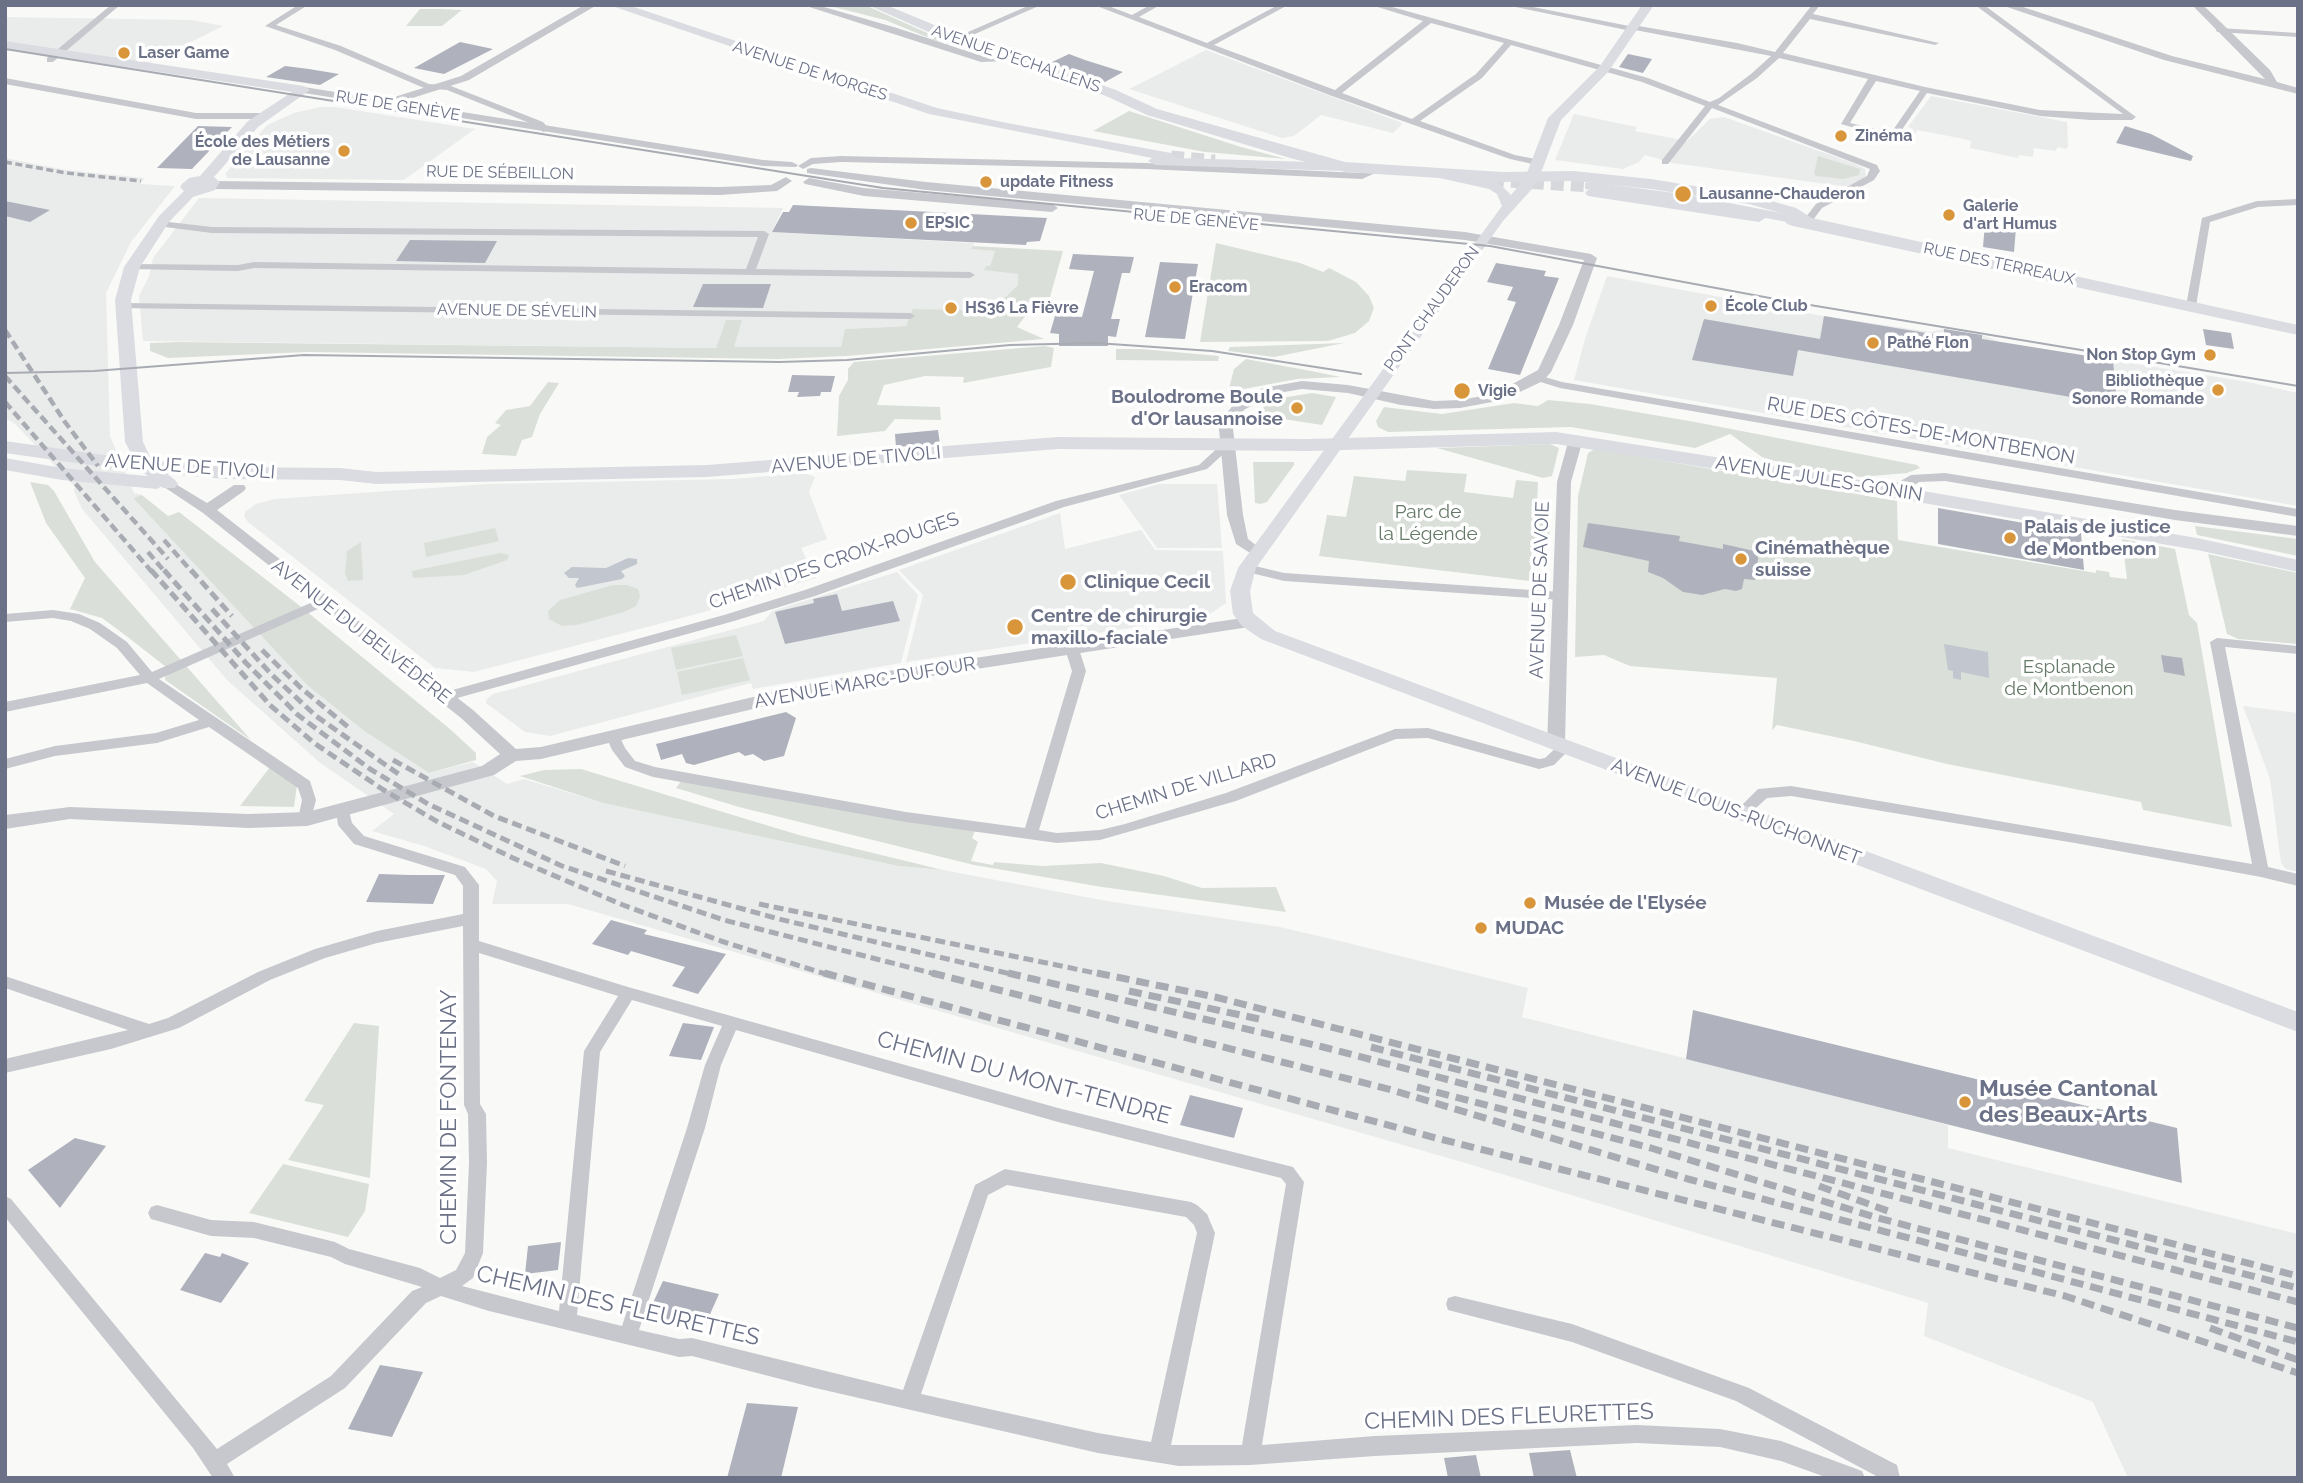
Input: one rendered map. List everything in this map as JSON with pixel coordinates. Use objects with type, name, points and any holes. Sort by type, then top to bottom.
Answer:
[{"type":"main road","name":"AVENUE DE MORGES","points":[[615,5],[896,99],[1105,153],[1345,167]]},
{"type":"main road","name":"AVENUE D'ECHALLENS","points":[[874,5],[956,39],[1119,96],[1167,107],[1274,146],[1345,167],[1422,173]]},
{"type":"main road","name":"PONT CHAUDERON","points":[[1336,444],[1534,170],[1555,118],[1604,69],[1648,5]]},
{"type":"main road","name":"RUE DE GENÈVE","points":[[5,45],[55,57],[244,90],[299,94]]},
{"type":"main road","name":"RUE DE GENÈVE","points":[[5,53],[55,57],[299,94]]},
{"type":"main road","points":[[139,466],[132,432],[123,306],[125,284],[132,267],[160,224],[182,199],[209,182],[263,116],[299,94]]},
{"type":"main road","name":"AVENUE D'ECHALLENS","points":[[1274,146],[1422,173]]},
{"type":"main road","points":[[1422,173],[1534,170]]},
{"type":"main road","name":"RUE DES TERREAUX","points":[[1534,170],[1548,185],[1571,190],[1781,221],[1807,222],[2191,306]]},
{"type":"main road","points":[[1440,174],[1494,186],[1503,192],[1509,206]]},
{"type":"main road","points":[[1590,186],[1683,198],[1807,222]]},
{"type":"main road","points":[[2191,306],[2298,330]]},
{"type":"main road","name":"AVENUE JULES-GONIN","points":[[1336,444],[1396,440],[1576,439],[2197,544],[2298,566]]},
{"type":"main road","name":"AVENUE DE TIVOLI","points":[[5,464],[139,466],[226,473],[340,474],[376,478],[707,471],[1031,444],[1336,444]]},
{"type":"main road","points":[[1249,622],[1243,614],[1240,591],[1252,560],[1336,444]]},
{"type":"main road","name":"AVENUE DE TIVOLI","points":[[5,447],[45,463],[169,484],[239,488],[334,487],[376,478]]},
{"type":"main road","name":"AVENUE DU BELVÉDÈRE","points":[[139,466],[169,484]]},
{"type":"main road","name":"AVENUE LOUIS-RUCHONNET","points":[[1249,622],[1268,635],[2298,1023]]},
{"type":"street","points":[[55,57],[116,5]]},
{"type":"street","points":[[304,5],[269,26],[338,48],[424,85],[439,87],[521,116],[540,124],[546,130]]},
{"type":"street","points":[[369,108],[465,78],[593,5]]},
{"type":"street","points":[[807,5],[984,60],[1010,58]]},
{"type":"street","points":[[956,39],[1037,5]]},
{"type":"street","points":[[1098,5],[1513,157],[1534,170]]},
{"type":"street","points":[[1132,18],[1156,5]]},
{"type":"street","points":[[1207,46],[1284,5]]},
{"type":"street","points":[[1375,5],[1660,85],[1777,132],[1863,162],[1875,171],[1871,178],[1819,206],[1807,222]]},
{"type":"street","points":[[1510,5],[1777,55],[1925,90],[2040,113],[2133,117],[1979,5]]},
{"type":"street","points":[[1665,162],[1710,105],[1722,100],[1777,55],[1816,5]]},
{"type":"street","points":[[2006,5],[2168,58],[2298,91]]},
{"type":"street","points":[[2197,5],[2266,72],[2272,83]]},
{"type":"street","points":[[1809,16],[1935,43]]},
{"type":"street","points":[[1335,94],[1431,19]]},
{"type":"street","points":[[2220,30],[2298,35]]},
{"type":"street","points":[[1413,122],[1479,76],[1510,42]]},
{"type":"street","points":[[1873,78],[1845,122],[1852,127],[1890,135],[1896,132],[1925,90]]},
{"type":"street","points":[[5,81],[196,116],[263,116]]},
{"type":"street","name":"RUE DE GENÈVE","points":[[299,94],[384,103],[763,163],[802,170],[834,187],[924,198],[1463,245],[1589,262],[1551,361],[1538,378]]},
{"type":"street","name":"RUE DE GENÈVE","points":[[299,94],[369,108],[773,173]]},
{"type":"street","points":[[786,181],[776,178],[773,173],[778,168],[802,170],[811,162],[831,160],[1146,166],[1362,176],[1377,170]]},
{"type":"street","name":"RUE DE SÉBEILLON","points":[[209,182],[720,191],[773,188],[802,170]]},
{"type":"street","points":[[2191,306],[2205,220],[2257,204],[2298,202]]},
{"type":"street","points":[[160,224],[212,230],[764,234],[751,270]]},
{"type":"street","points":[[132,267],[238,268],[254,265],[970,275]]},
{"type":"street","name":"AVENUE DE SÉVELIN","points":[[123,306],[910,316]]},
{"type":"street","points":[[1538,378],[1498,397],[1460,404],[1420,404],[1323,386],[1277,389],[1247,401],[1233,413],[1226,429],[1235,515],[1241,541],[1252,560],[1284,577],[1561,596]]},
{"type":"street","name":"RUE DES CÔTES-DE-MONTBENON","points":[[1538,378],[1560,385],[2298,513]]},
{"type":"street","name":"AVENUE DE SAVOIE","points":[[1561,746],[1564,482],[1576,439]]},
{"type":"street","name":"CHEMIN DES CROIX-ROUGES","points":[[443,698],[744,614],[1060,504],[1203,467],[1228,444]]},
{"type":"street","name":"AVENUE DE TIVOLI","points":[[5,470],[45,463]]},
{"type":"street","points":[[1898,492],[1900,487],[1916,478],[1945,477],[2175,515],[2298,531]]},
{"type":"street","name":"AVENUE DU BELVÉDÈRE","points":[[169,484],[208,510],[314,605],[467,714],[512,754]]},
{"type":"street","points":[[208,510],[218,499],[239,488]]},
{"type":"street","points":[[5,706],[157,675],[314,605]]},
{"type":"street","points":[[5,618],[53,614],[88,622],[122,645],[157,675]]},
{"type":"street","name":"AVENUE MARC-DUFOUR","points":[[512,754],[541,753],[821,687],[1249,622]]},
{"type":"street","points":[[2260,871],[2217,642],[2298,650]]},
{"type":"street","points":[[1030,836],[1079,671],[1072,649]]},
{"type":"street","points":[[157,675],[155,684],[306,785],[309,800],[304,819]]},
{"type":"street","points":[[5,764],[55,751],[157,738],[212,721]]},
{"type":"street","name":"CHEMIN DE VILLARD","points":[[613,736],[629,764],[653,772],[892,815],[1030,836],[1100,835],[1125,829],[1231,797],[1406,732],[1428,733],[1539,764],[1549,762],[1561,746]]},
{"type":"street","points":[[5,822],[70,813],[248,821],[304,819],[343,811],[488,771],[512,754]]},
{"type":"street","points":[[1741,813],[1763,793],[1791,791],[2260,871],[2298,880]]},
{"type":"street","name":"CHEMIN DE FONTENAY","points":[[220,1469],[354,1368],[419,1297],[456,1281],[467,1272],[474,1253],[478,1163],[477,1114],[471,1105],[472,889],[465,874],[359,841],[345,825],[343,811]]},
{"type":"street","points":[[5,1066],[111,1042],[173,1023],[264,976],[321,953],[386,935],[472,918]]},
{"type":"street","name":"CHEMIN DU MONT-TENDRE","points":[[472,945],[731,1023],[1058,1115],[1287,1172],[1295,1182],[1250,1455]]},
{"type":"street","points":[[5,982],[150,1031]]},
{"type":"street","points":[[567,1321],[592,1051],[628,993]]},
{"type":"street","points":[[628,1336],[696,1129],[713,1065],[731,1023]]},
{"type":"street","points":[[909,1400],[981,1190],[1005,1177],[1191,1210],[1201,1220],[1206,1233],[1159,1453]]},
{"type":"street","points":[[5,1204],[220,1469]]},
{"type":"street","name":"CHEMIN DES FLEURETTES","points":[[157,1213],[211,1228],[227,1226],[254,1230],[335,1251],[420,1276],[442,1287],[489,1303],[679,1348],[692,1347],[1098,1443],[1159,1453],[1179,1456],[1250,1455],[1375,1446],[1637,1434],[1720,1438],[1781,1451],[1855,1478]]},
{"type":"street","points":[[1455,1304],[1572,1333],[1742,1394],[1890,1472],[1890,1478]]},
{"type":"shaded area","points":[[5,17],[192,20],[223,26],[147,64],[5,42]]},
{"type":"shaded area","points":[[1206,50],[1402,124],[1393,133],[1321,115],[1294,136],[1282,138],[1129,89]]},
{"type":"shaded area","points":[[1931,96],[2067,122],[2068,146],[2066,149],[2058,147],[2055,151],[2034,148],[2033,157],[2019,155],[2018,158],[1970,148],[1971,141],[1959,138],[1917,130],[1914,137],[1910,137],[1913,129],[1908,127]]},
{"type":"shaded area","name":"École des Métiers de Lausanne","points":[[321,107],[475,129],[404,180],[228,178],[225,174],[267,125],[294,113]]},
{"type":"shaded area","points":[[1574,114],[1637,127],[1635,131],[1687,141],[1710,119],[1724,117],[1853,163],[1865,169],[1866,177],[1849,187],[1672,163],[1645,155],[1639,162],[1623,169],[1555,160]]},
{"type":"shaded area","points":[[5,158],[66,170],[145,178],[140,184],[175,186],[131,242],[106,293],[110,436],[134,493],[142,495],[133,498],[307,685],[364,731],[429,773],[473,762],[507,784],[524,779],[603,803],[898,866],[943,870],[1107,901],[1280,927],[1348,943],[1528,988],[1522,1017],[1948,1125],[1948,1148],[2298,1234],[2298,1478],[2128,1478],[2093,1402],[1924,1336],[1928,1303],[1462,1162],[568,904],[492,904],[497,881],[486,869],[424,846],[372,831],[394,814],[319,762],[227,680],[82,509],[74,491],[75,487],[15,424],[5,418]]},
{"type":"shaded area","points":[[199,198],[783,208],[772,232],[974,243],[972,249],[995,251],[990,267],[1018,274],[1018,285],[996,306],[906,326],[846,329],[841,347],[733,347],[727,320],[716,348],[143,341],[139,296],[149,276],[153,258]]},
{"type":"shaded area","points":[[1607,276],[1823,316],[1931,332],[1944,329],[1982,335],[2001,342],[2248,382],[2298,393],[2298,506],[1574,380]]},
{"type":"shaded area","points":[[804,473],[815,477],[809,492],[827,539],[801,548],[816,578],[697,614],[474,672],[435,668],[248,522],[244,516],[246,511],[256,504],[274,499],[489,484],[733,479]]},
{"type":"shaded area","points":[[1159,484],[1217,484],[1222,548],[1157,548],[1119,495]]},
{"type":"shaded area","name":"Clinique Cecil","points":[[1060,513],[1065,549],[1141,530],[1155,550],[1223,551],[1226,603],[1207,616],[906,662],[923,595],[899,570]]},
{"type":"shaded area","points":[[628,558],[637,559],[637,564],[621,571],[625,576],[622,579],[577,588],[575,585],[579,578],[569,578],[564,573],[572,567],[606,568]]},
{"type":"shaded area","points":[[897,572],[918,595],[901,663],[753,689],[751,683],[550,736],[525,732],[486,703],[493,694],[764,621],[772,611]]},
{"type":"shaded area","points":[[1944,644],[1988,652],[1989,678],[1961,672],[1961,680],[1953,678],[1953,671],[1948,670]]},
{"type":"shaded area","points":[[2243,706],[2298,713],[2298,872],[2286,869],[2281,863],[2270,779]]},
{"type":"green space","points":[[826,5],[865,5],[934,36],[983,53],[934,40],[885,20]]},
{"type":"green space","points":[[420,9],[462,10],[442,26],[406,26]]},
{"type":"green space","points":[[1129,111],[1286,159],[1205,152],[1093,131]]},
{"type":"green space","points":[[1818,156],[1860,169],[1859,175],[1843,179],[1816,176],[1814,174]]},
{"type":"green space","points":[[1216,243],[1300,263],[1323,272],[1329,268],[1335,271],[1356,282],[1369,296],[1374,308],[1369,321],[1355,333],[1328,341],[1200,342]]},
{"type":"green space","points":[[973,246],[1063,251],[1050,297],[1039,298],[1017,327],[1044,339],[847,356],[778,359],[307,352],[168,358],[150,351],[150,343],[179,342],[716,348],[726,320],[742,320],[734,347],[841,347],[845,329],[906,326],[913,309],[964,310],[966,303],[996,306],[1018,285],[1018,274],[984,270],[986,266],[990,266],[995,251],[971,249]]},
{"type":"green space","points":[[1344,343],[1274,357],[1228,351],[1230,347]]},
{"type":"green space","points":[[1045,346],[1054,348],[1051,367],[963,383],[964,377],[925,376],[884,385],[877,405],[940,407],[941,420],[895,419],[885,431],[837,436],[839,396],[848,380],[848,369],[854,362]]},
{"type":"green space","points":[[1116,349],[1219,356],[1218,361],[1116,360]]},
{"type":"green space","points":[[1246,359],[1341,377],[1297,379],[1228,392],[1234,369]]},
{"type":"green space","points":[[548,382],[559,383],[540,414],[532,437],[522,440],[516,456],[482,454],[487,437],[501,425],[495,423],[506,410],[530,406]]},
{"type":"green space","name":"Boulodrome Boule d'Or lausannoise","points":[[1312,393],[1336,397],[1322,425],[1258,415],[1269,400]]},
{"type":"green space","points":[[1548,400],[1590,404],[1695,422],[1917,465],[1920,468],[1907,473],[1861,477],[1791,466],[1762,457],[1730,434],[1695,448],[1571,427],[1388,432],[1378,427],[1376,421],[1384,407],[1442,414],[1514,403],[1538,406]]},
{"type":"green space","points":[[1550,444],[1559,448],[1552,476],[1543,478],[1437,448]]},
{"type":"green space","name":"Esplanade de Montbenon","points":[[1595,449],[1897,501],[1898,540],[2096,573],[2096,570],[2109,572],[2110,577],[2127,579],[2122,539],[2175,549],[2189,615],[2197,623],[2232,827],[2143,810],[2141,802],[1947,764],[1854,741],[1777,725],[1772,730],[1777,678],[1630,666],[1604,655],[1575,657],[1578,496],[1588,453]]},
{"type":"green space","points":[[1253,462],[1294,462],[1267,502],[1261,504],[1255,503]]},
{"type":"green space","name":"Parc de la Légende","points":[[1407,470],[1467,474],[1464,492],[1513,498],[1516,480],[1538,482],[1537,507],[1550,508],[1549,543],[1532,543],[1530,581],[1319,556],[1327,515],[1346,517],[1354,476],[1405,481]]},
{"type":"green space","points":[[30,482],[48,485],[54,491],[95,562],[251,740],[165,680],[166,667],[102,618],[70,609],[85,578],[46,523]]},
{"type":"green space","points":[[142,495],[168,516],[179,512],[300,606],[450,729],[476,753],[476,760],[429,773],[364,731],[307,685],[133,498]]},
{"type":"green space","points":[[2195,526],[2298,539],[2298,556],[2197,535]]},
{"type":"green space","points":[[495,528],[499,541],[426,557],[424,543]]},
{"type":"green space","points":[[361,542],[363,580],[348,581],[345,573],[347,551]]},
{"type":"green space","points":[[500,553],[509,555],[507,560],[464,575],[413,578],[412,571]]},
{"type":"green space","points":[[2208,554],[2298,573],[2298,644],[2238,639],[2227,634]]},
{"type":"green space","points":[[613,585],[627,585],[638,589],[640,597],[636,606],[577,625],[562,626],[549,619],[548,611],[560,600]]},
{"type":"green space","points":[[736,635],[743,656],[676,670],[671,648]]},
{"type":"green space","points":[[743,658],[750,680],[682,695],[677,672]]},
{"type":"green space","points":[[270,767],[297,785],[294,807],[240,806]]},
{"type":"green space","points":[[581,769],[799,835],[943,870],[898,866],[603,803],[520,776],[544,770]]},
{"type":"green space","points":[[682,780],[975,831],[972,838],[978,842],[971,861],[993,865],[994,862],[1042,866],[1101,863],[1164,876],[1202,888],[1276,887],[1286,912],[1102,887],[974,865],[739,807],[676,788]]},
{"type":"green space","points":[[354,1023],[379,1026],[370,1178],[288,1160],[324,1105],[304,1101]]},
{"type":"green space","points":[[283,1164],[369,1184],[365,1211],[348,1237],[249,1213]]},
{"type":"building","points":[[460,42],[493,49],[444,74],[414,68]]},
{"type":"building","points":[[1069,54],[1123,72],[1105,82],[1050,63]]},
{"type":"building","points":[[1628,54],[1652,59],[1643,73],[1619,67]]},
{"type":"building","points":[[285,66],[339,74],[320,85],[266,77]]},
{"type":"building","points":[[198,126],[232,127],[192,169],[157,168]]},
{"type":"building","points":[[2125,126],[2151,134],[2193,156],[2191,161],[2116,143]]},
{"type":"building","points":[[5,201],[50,210],[30,222],[5,216]]},
{"type":"building","name":"EPSIC","points":[[793,205],[1047,218],[1040,241],[1027,242],[1026,245],[772,232],[783,212],[789,212]]},
{"type":"building","points":[[1990,220],[2011,224],[2011,227],[2016,228],[2014,252],[1983,247],[1985,223]]},
{"type":"building","points":[[410,240],[497,241],[485,263],[396,261]]},
{"type":"building","points":[[1073,254],[1134,257],[1130,273],[1122,273],[1111,319],[1120,319],[1116,337],[1108,336],[1108,346],[1059,346],[1059,334],[1050,333],[1055,316],[1082,317],[1094,271],[1069,269]]},
{"type":"building","name":"Eracom","points":[[1160,262],[1198,264],[1185,339],[1145,337]]},
{"type":"building","points":[[1496,263],[1546,271],[1544,276],[1559,278],[1520,375],[1488,369],[1516,302],[1507,300],[1513,287],[1487,282]]},
{"type":"building","points":[[703,284],[771,284],[763,308],[693,307]]},
{"type":"building","points":[[1824,316],[1944,336],[1944,329],[1982,335],[1982,339],[2113,360],[2117,405],[1798,350],[1793,376],[1692,360],[1704,319],[1820,339]]},
{"type":"building","points":[[2203,329],[2231,333],[2234,349],[2206,345]]},
{"type":"building","points":[[792,375],[835,376],[831,392],[821,392],[820,396],[797,397],[799,392],[788,392]]},
{"type":"building","points":[[938,430],[940,444],[896,447],[895,434]]},
{"type":"building","name":"Palais de justice de Montbenon","points":[[1938,508],[2081,533],[2084,570],[1938,544]]},
{"type":"building","points":[[1588,523],[1680,536],[1679,541],[1723,549],[1723,544],[1759,552],[1755,580],[1744,579],[1742,589],[1736,591],[1725,589],[1702,595],[1683,592],[1663,578],[1648,572],[1649,561],[1583,547]]},
{"type":"building","points":[[837,594],[842,611],[893,601],[900,621],[785,644],[775,612],[814,603],[813,599]]},
{"type":"building","points":[[2161,655],[2182,658],[2185,676],[2164,672]]},
{"type":"building","points":[[786,712],[796,718],[784,756],[764,761],[753,754],[745,756],[739,752],[694,765],[686,763],[682,754],[661,760],[656,744]]},
{"type":"building","points":[[379,874],[445,875],[433,904],[366,902]]},
{"type":"building","points":[[611,920],[647,930],[644,934],[726,954],[698,994],[672,986],[685,967],[631,951],[628,955],[592,944]]},
{"type":"building","name":"Musée Cantonal des Beaux-Arts","points":[[1693,1010],[2177,1128],[2182,1183],[1686,1059]]},
{"type":"building","points":[[683,1023],[714,1027],[701,1060],[669,1056]]},
{"type":"building","points":[[1190,1095],[1243,1108],[1234,1138],[1180,1125]]},
{"type":"building","points":[[75,1138],[106,1146],[60,1208],[28,1170]]},
{"type":"building","points":[[561,1242],[558,1270],[525,1274],[528,1246]]},
{"type":"building","points":[[205,1253],[220,1257],[222,1253],[249,1263],[221,1303],[180,1290]]},
{"type":"building","points":[[663,1281],[719,1294],[703,1330],[646,1318]]},
{"type":"building","points":[[380,1365],[423,1372],[392,1437],[348,1429]]},
{"type":"building","points":[[747,1403],[798,1407],[781,1478],[727,1478]]},
{"type":"building","points":[[1570,1450],[1577,1478],[1534,1478],[1529,1453]]},
{"type":"building","points":[[1476,1455],[1481,1478],[1448,1478],[1444,1458]]},
{"type":"tunnel","points":[[1171,157],[1215,161]]},
{"type":"tunnel","points":[[1491,180],[1590,186]]},
{"type":"tram line","points":[[5,49],[883,188],[1490,246],[1786,301],[2298,386]]},
{"type":"tram line","points":[[5,373],[94,371],[304,355],[779,362],[847,360],[1010,345],[1096,343],[1212,351],[1361,374]]},
{"type":"railway","points":[[5,162],[66,173],[141,181]]},
{"type":"railway","points":[[5,330],[65,422],[98,466]]},
{"type":"railway","points":[[5,376],[168,559]]},
{"type":"railway","points":[[5,402],[152,572]]},
{"type":"railway","points":[[164,540],[192,572]]},
{"type":"railway","points":[[148,552],[165,572]]},
{"type":"railway","points":[[151,570],[270,705],[314,743],[382,789],[438,822],[513,858],[623,905],[721,941],[829,975]]},
{"type":"railway","points":[[164,570],[246,663],[298,715],[370,769],[428,804],[562,866],[724,920],[939,975]]},
{"type":"railway","points":[[191,570],[232,616]]},
{"type":"railway","points":[[212,609],[271,674],[316,716],[400,775]]},
{"type":"railway","points":[[262,650],[301,688],[348,727]]},
{"type":"railway","points":[[393,760],[494,816],[625,866]]},
{"type":"railway","points":[[606,871],[779,919],[1015,975]]},
{"type":"railway","points":[[759,904],[1105,975]]},
{"type":"railway","points":[[824,973],[1436,1138],[2065,1296],[2298,1373]]},
{"type":"railway","points":[[932,973],[1392,1090],[1688,1179],[2298,1342]]},
{"type":"railway","points":[[1008,973],[1323,1047],[2298,1302]]},
{"type":"railway","points":[[1097,973],[1215,997],[2298,1276]]},
{"type":"railway","points":[[1129,991],[1259,1019]]},
{"type":"railway","points":[[1371,1047],[2298,1288]]},
{"type":"railway","points":[[1417,1087],[1651,1148],[1878,1218],[2298,1328]]},
{"type":"railway","points":[[1819,1186],[1888,1211]]},
{"type":"railway","points":[[2210,1328],[2298,1360]]},
{"type":"place","name":"Laser Game","points":[[124,53]]},
{"type":"place","name":"Zinéma","points":[[1841,136]]},
{"type":"place","name":"École des Métiers de Lausanne","points":[[344,151]]},
{"type":"place","name":"update Fitness","points":[[986,182]]},
{"type":"place","name":"Lausanne-Chauderon","points":[[1683,194]]},
{"type":"place","name":"Galerie d'art Humus","points":[[1949,215]]},
{"type":"place","name":"EPSIC","points":[[911,223]]},
{"type":"place","name":"Eracom","points":[[1175,287]]},
{"type":"place","name":"École Club","points":[[1711,306]]},
{"type":"place","name":"HS36 La Fièvre","points":[[951,308]]},
{"type":"place","name":"Pathé Flon","points":[[1873,343]]},
{"type":"place","name":"Non Stop Gym","points":[[2210,355]]},
{"type":"place","name":"Bibliothèque Sonore Romande","points":[[2218,390]]},
{"type":"place","name":"Vigie","points":[[1462,391]]},
{"type":"place","name":"Boulodrome Boule d'Or lausannoise","points":[[1297,408]]},
{"type":"place","name":"Palais de justice de Montbenon","points":[[2010,538]]},
{"type":"place","name":"Cinémathèque suisse","points":[[1741,559]]},
{"type":"place","name":"Clinique Cecil","points":[[1068,582]]},
{"type":"place","name":"Centre de chirurgie maxillo-faciale","points":[[1015,627]]},
{"type":"place","name":"Musée de l'Elysée","points":[[1530,903]]},
{"type":"place","name":"MUDAC","points":[[1481,928]]},
{"type":"place","name":"Musée Cantonal des Beaux-Arts","points":[[1965,1102]]}]
